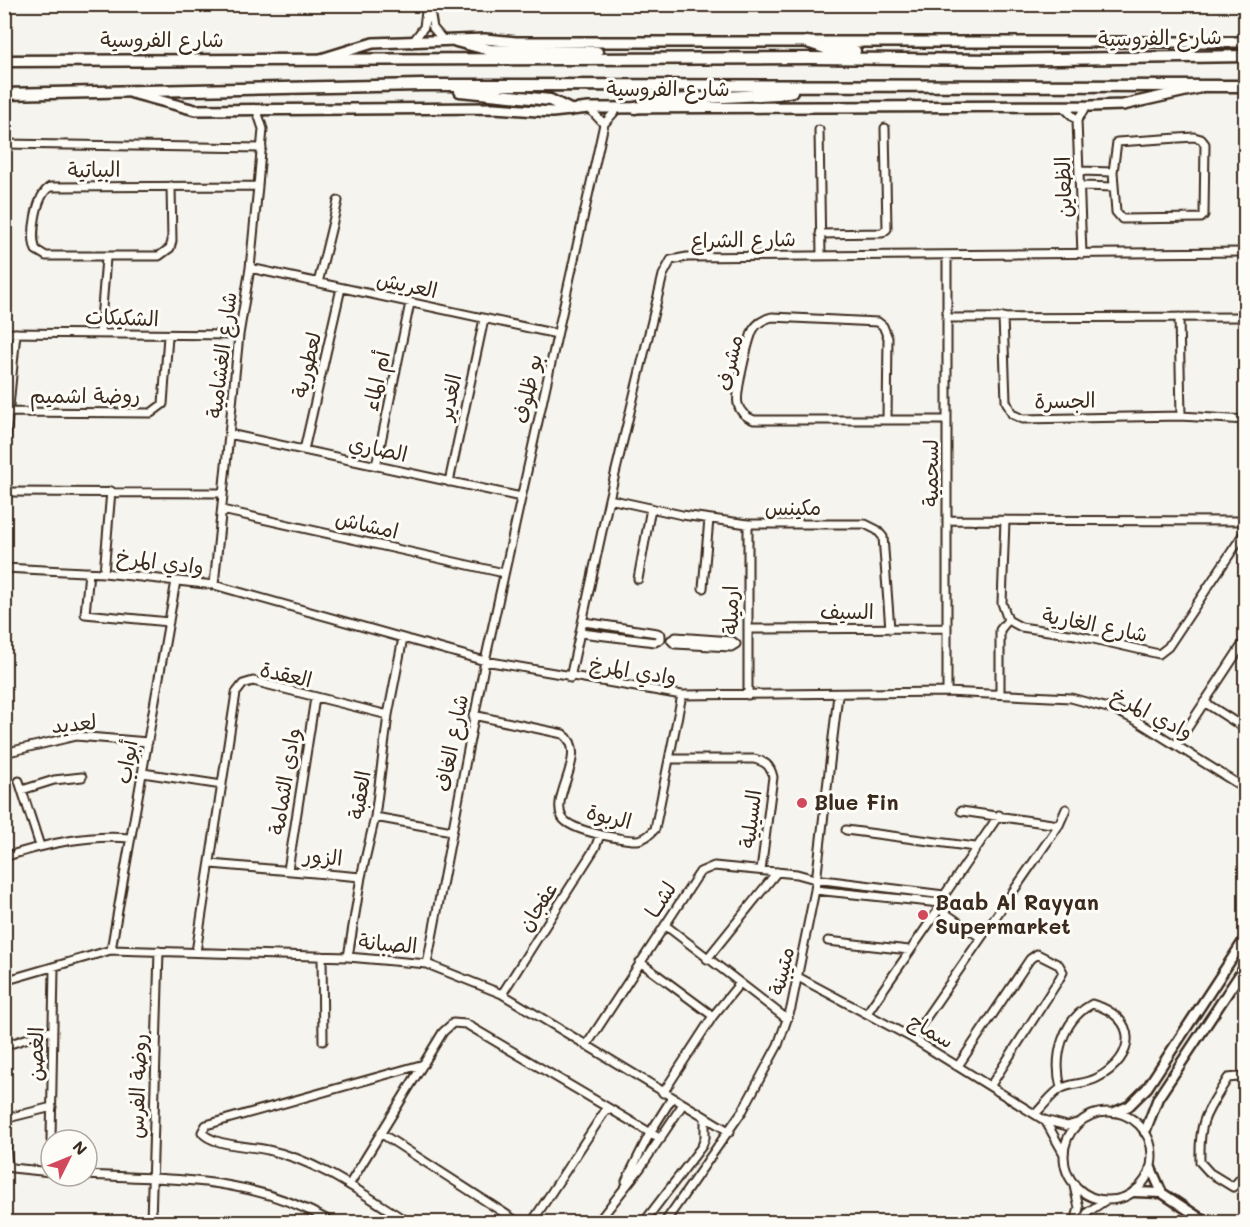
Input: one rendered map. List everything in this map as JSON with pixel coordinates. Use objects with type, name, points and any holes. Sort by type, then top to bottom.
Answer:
[{"type":"highway","points":[[451,42],[490,51],[598,52],[642,58]]},
{"type":"highway","points":[[807,42],[844,51],[963,54],[996,60]]},
{"type":"highway","name":"شارع الفروسية","points":[[4,61],[642,58],[996,60],[1245,56]]},
{"type":"highway","points":[[4,68],[24,61]]},
{"type":"highway","points":[[436,86],[468,93],[550,100],[570,110]]},
{"type":"highway","name":"شارع الفروسية","points":[[4,94],[436,86],[1245,86]]},
{"type":"highway","points":[[634,108],[670,100],[778,94],[807,87]]},
{"type":"main road","name":"شارع الفروسية","points":[[319,60],[367,44],[484,39],[516,42],[1245,42]]},
{"type":"main road","name":"شارع الفروسية","points":[[128,92],[195,110],[504,108],[552,112],[589,108],[1123,105],[1210,86]]},
{"type":"street","points":[[428,4],[433,28],[451,42]]},
{"type":"street","points":[[412,43],[424,27],[428,4]]},
{"type":"street","points":[[1062,106],[1077,120],[1086,106]]},
{"type":"street","points":[[589,108],[604,124]]},
{"type":"street","name":"بو ظلوف","points":[[485,661],[604,124],[618,108]]},
{"type":"street","name":"شارع الغشامية","points":[[214,585],[239,335],[250,267],[262,148],[263,129],[257,111]]},
{"type":"street","name":"شارع الغشامية","points":[[263,129],[274,111]]},
{"type":"street","name":"الظعاين","points":[[1077,120],[1081,171],[1082,254]]},
{"type":"street","points":[[820,234],[882,233],[887,229],[885,128]]},
{"type":"street","points":[[819,130],[820,256]]},
{"type":"street","points":[[1194,137],[1201,139],[1205,144],[1204,214],[1198,220],[1122,219],[1116,212],[1113,172],[1115,146],[1121,140],[1194,137]]},
{"type":"street","points":[[4,144],[262,148]]},
{"type":"street","points":[[1081,171],[1113,172]]},
{"type":"street","name":"البياتية","points":[[171,186],[170,248],[159,256],[106,258],[40,254],[34,245],[37,204],[41,194],[50,187],[171,186],[258,186]]},
{"type":"street","points":[[1081,186],[1114,188]]},
{"type":"street","points":[[318,283],[338,201]]},
{"type":"street","name":"شارع الشراع","points":[[570,678],[609,500],[663,275],[671,260],[687,257],[1245,252]]},
{"type":"street","name":"لسحمية","points":[[947,255],[947,692]]},
{"type":"street","points":[[99,333],[106,258]]},
{"type":"street","name":"العريش","points":[[250,267],[557,334]]},
{"type":"street","name":"لعطورية","points":[[304,450],[341,288]]},
{"type":"street","name":"أم الماء","points":[[376,466],[410,303]]},
{"type":"street","name":"مشرف","points":[[887,419],[888,338],[883,326],[878,322],[772,317],[765,319],[754,329],[738,398],[741,412],[747,417],[754,420],[947,420]]},
{"type":"street","name":"الجسرة","points":[[1003,317],[1006,400],[1012,414],[1023,418],[1181,416],[1244,420]]},
{"type":"street","points":[[1179,317],[1181,416]]},
{"type":"street","points":[[947,318],[1245,317]]},
{"type":"street","name":"الغدير","points":[[449,482],[484,319]]},
{"type":"street","name":"الشكيكات","points":[[4,333],[239,335]]},
{"type":"street","points":[[4,459],[16,333]]},
{"type":"street","name":"روضة اشميم","points":[[9,412],[151,413],[163,404],[168,336]]},
{"type":"street","points":[[1244,420],[1245,481]]},
{"type":"street","name":"الصاري","points":[[229,434],[521,497]]},
{"type":"street","points":[[104,573],[111,491]]},
{"type":"street","points":[[4,492],[224,493]]},
{"type":"street","name":"مكينس","points":[[609,500],[747,524],[865,524],[878,530],[883,537],[890,629]]},
{"type":"street","points":[[638,579],[651,508]]},
{"type":"street","name":"امشاش","points":[[222,510],[504,573]]},
{"type":"street","points":[[703,588],[709,519]]},
{"type":"street","points":[[947,520],[1245,521]]},
{"type":"street","points":[[1000,693],[1000,630],[1008,620],[1002,603],[1005,520]]},
{"type":"street","name":"ارميلة","points":[[747,524],[748,695]]},
{"type":"street","name":"شارع الغارية","points":[[1008,620],[1021,627],[1076,635],[1159,654],[1168,648],[1244,533],[1245,526]]},
{"type":"street","name":"وادي المرخ","points":[[4,568],[104,573],[214,585],[485,661],[570,678],[682,695],[947,692],[1052,695],[1090,702],[1122,714],[1177,744],[1245,789]]},
{"type":"street","points":[[89,572],[85,614],[90,617],[169,622]]},
{"type":"street","name":"أبواب","points":[[111,950],[176,581]]},
{"type":"street","points":[[581,633],[658,642],[662,637],[659,633],[584,622]]},
{"type":"street","points":[[612,637],[614,627]]},
{"type":"street","name":"السيف","points":[[748,629],[947,628]]},
{"type":"street","points":[[637,640],[638,630]]},
{"type":"street","name":"العقبة","points":[[348,957],[361,877],[375,817],[388,715],[403,638]]},
{"type":"street","points":[[693,641],[721,643],[733,647],[736,644],[748,643]]},
{"type":"street","points":[[1177,744],[1245,642]]},
{"type":"street","name":"شارع الغاف","points":[[427,964],[485,661]]},
{"type":"street","name":"العقدة","points":[[196,952],[236,693],[243,684],[253,681],[388,715]]},
{"type":"street","name":"الربوة","points":[[473,715],[563,734],[569,738],[573,746],[572,759],[560,807],[562,818],[570,824],[600,835],[639,841],[648,837],[656,829],[682,695]]},
{"type":"street","name":"متيبنة","points":[[665,1222],[730,1132],[778,1045],[787,1019],[798,977],[815,890],[838,695]]},
{"type":"street","name":"وادى الثمامة","points":[[288,870],[315,698]]},
{"type":"street","points":[[1204,702],[1245,729]]},
{"type":"street","name":"لعديد","points":[[4,753],[76,736],[148,742]]},
{"type":"street","name":"السيلية","points":[[670,759],[754,759],[764,762],[771,768],[773,777],[761,870]]},
{"type":"street","points":[[143,773],[222,785]]},
{"type":"street","points":[[22,790],[54,780],[82,777]]},
{"type":"street","points":[[19,781],[40,846]]},
{"type":"street","points":[[912,1038],[1059,825],[1066,809]]},
{"type":"street","points":[[961,811],[1059,825]]},
{"type":"street","points":[[867,1013],[939,906],[975,847],[999,815]]},
{"type":"street","points":[[375,817],[452,831]]},
{"type":"street","points":[[846,830],[975,847]]},
{"type":"street","name":"عفجان","points":[[502,994],[595,848],[600,835]]},
{"type":"street","points":[[4,857],[40,846],[83,838],[131,838]]},
{"type":"street","name":"الزور","points":[[211,864],[361,877]]},
{"type":"street","name":"لشــا","points":[[586,1046],[700,872],[707,867],[761,870],[944,895]]},
{"type":"street","points":[[707,959],[777,872]]},
{"type":"street","points":[[815,890],[939,906],[980,937]]},
{"type":"street","points":[[665,925],[787,1019]]},
{"type":"street","points":[[1075,1222],[1079,1208],[1074,1183],[1067,1170],[1064,1155],[1067,1140],[1080,1122],[1100,1113],[1114,1112],[1129,1106],[1147,1088],[1245,937]]},
{"type":"street","points":[[828,941],[909,950]]},
{"type":"street","name":"الصبانة","points":[[4,981],[111,950],[348,957],[427,964],[502,994],[730,1132]]},
{"type":"street","name":"روضة الفرس","points":[[151,1222],[159,951]]},
{"type":"street","points":[[958,1066],[1030,959],[1037,954],[1059,965],[1064,972],[991,1085]]},
{"type":"street","points":[[322,957],[323,1041]]},
{"type":"street","points":[[640,962],[713,1016]]},
{"type":"street","points":[[1145,1132],[1158,1098],[1245,965]]},
{"type":"street","name":"الغصن","points":[[51,1128],[54,968]]},
{"type":"street","name":"سماح","points":[[798,977],[912,1038],[1044,1120],[1053,1131],[1064,1155]]},
{"type":"street","points":[[663,1093],[713,1016],[740,983]]},
{"type":"street","points":[[1035,1114],[1061,1088],[1096,1079],[1111,1070],[1120,1059],[1129,1039],[1128,1028],[1121,1020],[1102,1007],[1092,1004],[1079,1011],[1065,1034],[1058,1056],[1061,1088]]},
{"type":"street","points":[[349,1185],[447,1027],[460,1022],[661,1139]]},
{"type":"street","points":[[4,1046],[53,1030]]},
{"type":"street","points":[[408,1222],[316,1166],[285,1154],[209,1139],[202,1132],[203,1128],[424,1064]]},
{"type":"street","points":[[1245,1082],[1238,1077],[1228,1078],[1202,1121],[1199,1134],[1200,1162],[1210,1173],[1233,1187],[1245,1172]]},
{"type":"street","points":[[619,1194],[650,1133],[672,1098]]},
{"type":"street","points":[[598,1222],[661,1139],[683,1104]]},
{"type":"street","points":[[4,1119],[52,1107]]},
{"type":"street","points":[[532,1222],[607,1108]]},
{"type":"street","points":[[1074,1183],[1085,1193],[1106,1200],[1121,1198],[1134,1192],[1145,1181],[1151,1168],[1152,1153],[1145,1132],[1129,1117],[1114,1112]]},
{"type":"street","points":[[644,1222],[702,1146],[705,1138],[705,1117]]},
{"type":"street","name":"سماح","points":[[1044,1120],[1066,1126],[1080,1122]]},
{"type":"street","points":[[4,1126],[8,1164],[12,1168],[39,1171]]},
{"type":"street","points":[[382,1134],[518,1222]]},
{"type":"street","points":[[1151,1168],[1162,1193]]},
{"type":"street","points":[[99,1175],[199,1179],[233,1185],[270,1194],[332,1222]]},
{"type":"street","points":[[1134,1192],[1162,1193],[1206,1222]]},
{"type":"street","points":[[1082,1222],[1088,1212],[1106,1200]]},
{"type":"place","name":"Blue Fin","points":[[802,803]]},
{"type":"place","name":"Baab Al Rayyan Supermarket","points":[[923,915]]}]
